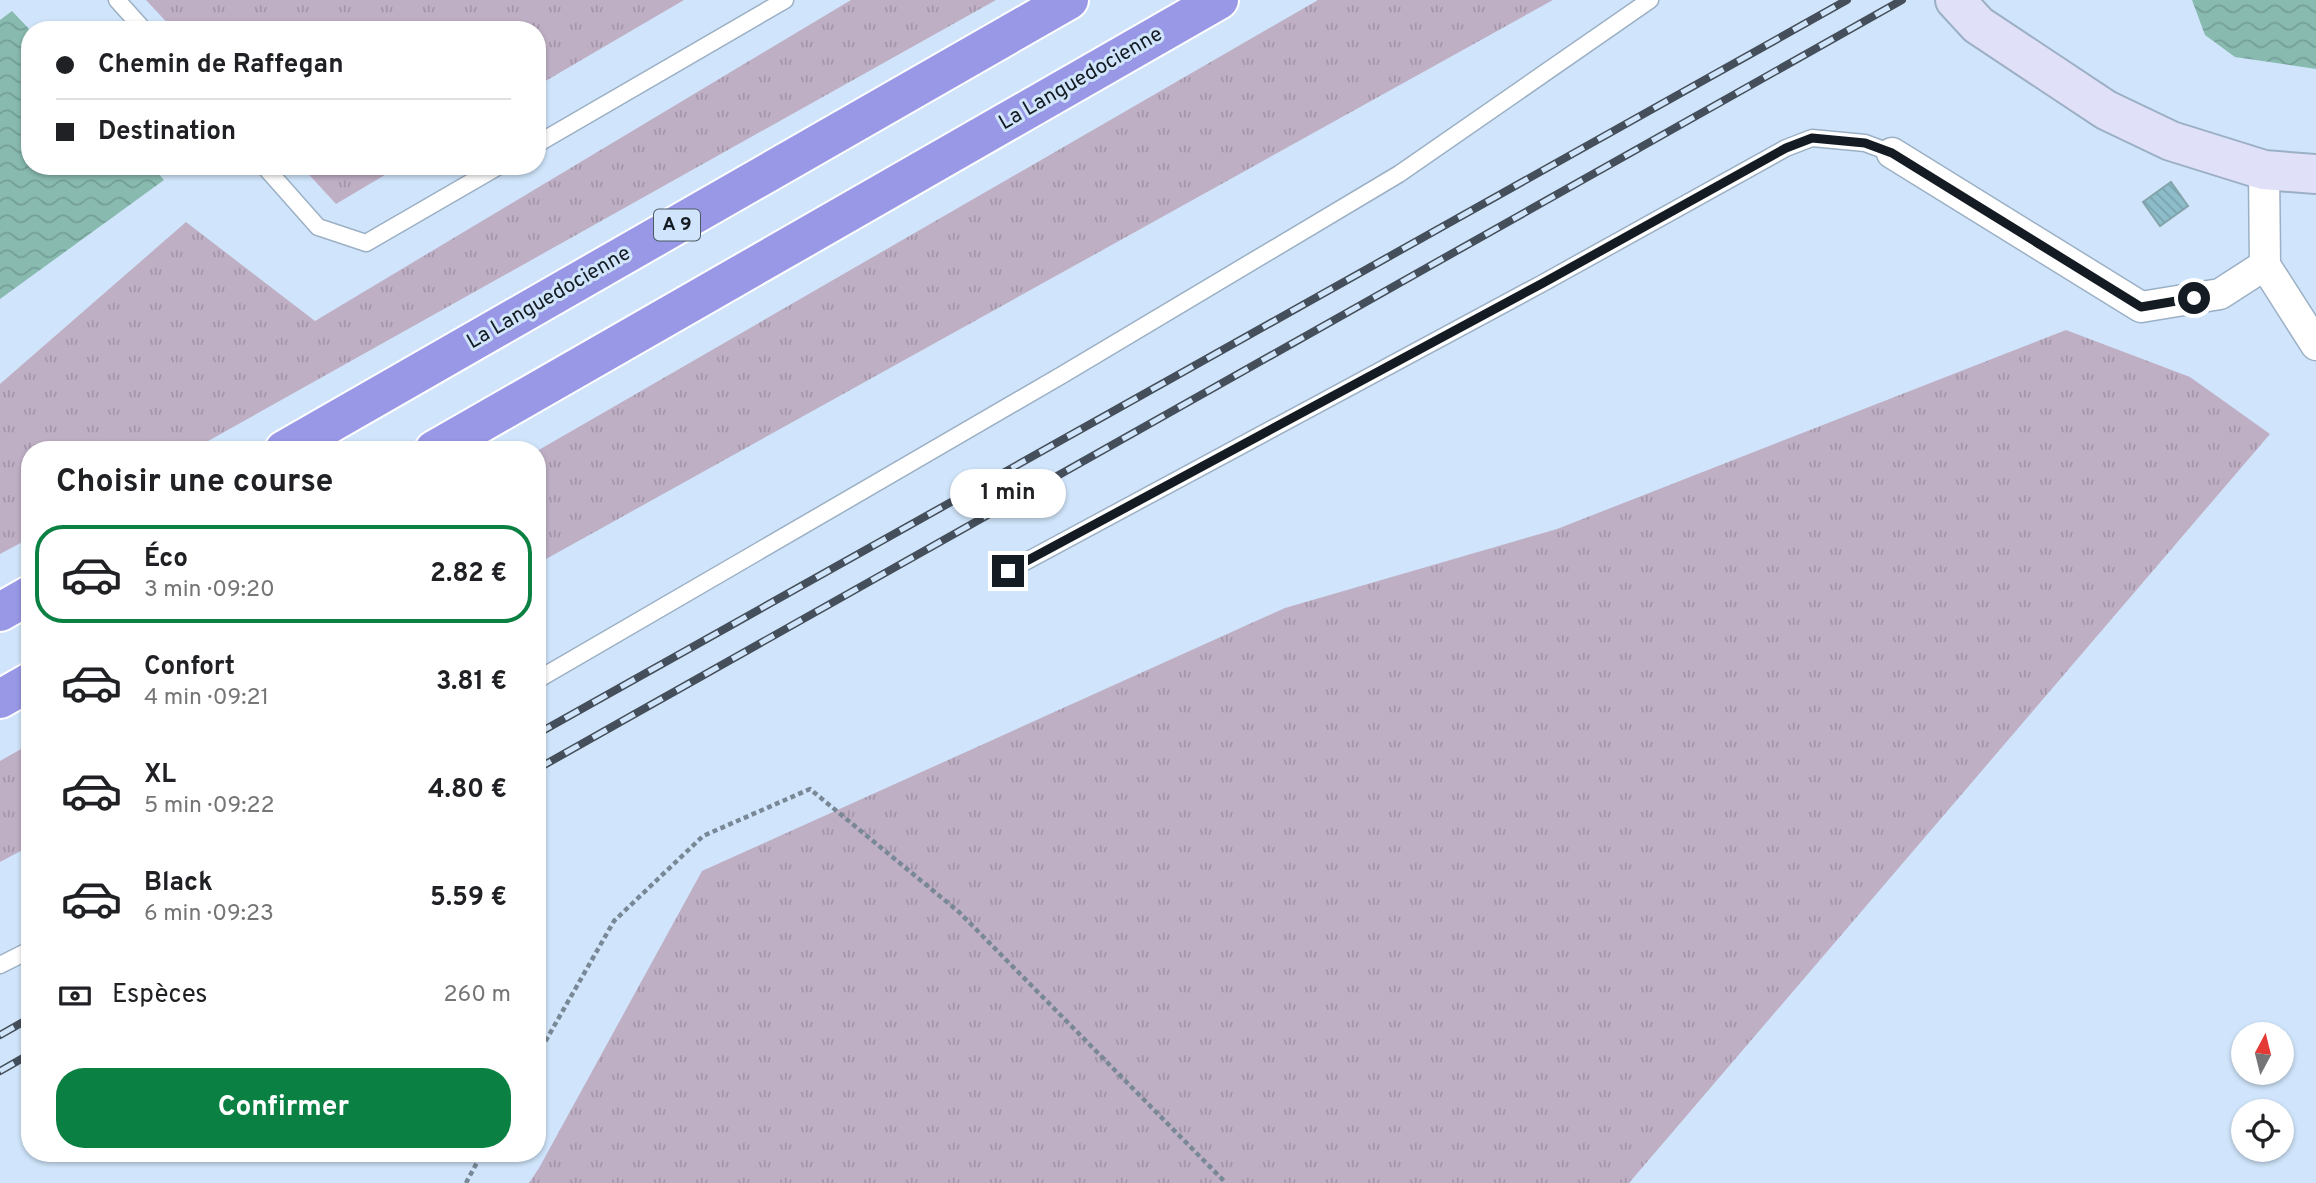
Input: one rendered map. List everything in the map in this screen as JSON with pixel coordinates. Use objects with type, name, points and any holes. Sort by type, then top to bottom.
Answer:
[{"type":"highway","name":"La Languedocienne","points":[[300,441],[1069,0]]},
{"type":"highway","name":"La Languedocienne","points":[[450,441],[1219,0]]},
{"type":"highway","points":[[0,612],[21,600]]},
{"type":"highway","points":[[0,699],[21,687]]},
{"type":"street","points":[[1955,0],[1978,25],[2106,110],[2171,141],[2264,170],[2316,174]]},
{"type":"street","points":[[1892,153],[2141,307],[2220,293],[2265,265]]},
{"type":"street","points":[[2264,170],[2265,265],[2316,345]]},
{"type":"lane","points":[[117,0],[136,21]]},
{"type":"lane","points":[[546,139],[785,0]]},
{"type":"lane","points":[[546,675],[1074,368],[1399,174],[1650,0]]},
{"type":"lane","points":[[1008,571],[1543,283],[1786,148],[1812,138],[1865,143],[1892,153]]},
{"type":"lane","points":[[272,175],[318,228],[366,243],[483,175]]},
{"type":"lane","points":[[0,965],[21,954]]},
{"type":"path","points":[[546,1040],[614,921],[703,835],[810,789],[959,912],[1226,1183]]},
{"type":"path","points":[[466,1183],[477,1162]]},
{"type":"green space","points":[[146,0],[684,0],[546,81],[546,21],[166,21]]},
{"type":"green space","points":[[851,0],[996,0],[208,441],[21,441],[21,543],[0,554],[0,384],[186,222],[315,321]]},
{"type":"green space","points":[[1318,0],[1553,0],[546,559],[546,446]]},
{"type":"green space","points":[[309,175],[385,175],[336,204]]},
{"type":"green space","points":[[2066,330],[2190,377],[2270,434],[1629,1183],[529,1183],[542,1162],[546,1162],[546,1155],[702,871],[1285,608],[1557,529]]},
{"type":"green space","points":[[21,749],[21,851],[0,862],[0,761]]},
{"type":"water","points":[[2192,0],[2316,0],[2316,69],[2235,57],[2205,35]]},
{"type":"water","points":[[12,11],[21,21],[21,175],[160,175],[164,180],[0,299],[0,20]]},
{"type":"building","points":[[2171,182],[2188,206],[2160,226],[2143,202]]},
{"type":"railway","points":[[546,729],[1847,0]]},
{"type":"railway","points":[[546,764],[1902,0]]},
{"type":"railway","points":[[0,1035],[21,1023]]},
{"type":"railway","points":[[0,1071],[21,1059]]},
{"type":"route","points":[[1008,571],[1543,283],[1786,148],[1812,138],[1865,143],[1892,153],[2141,307],[2194,298]]}]
